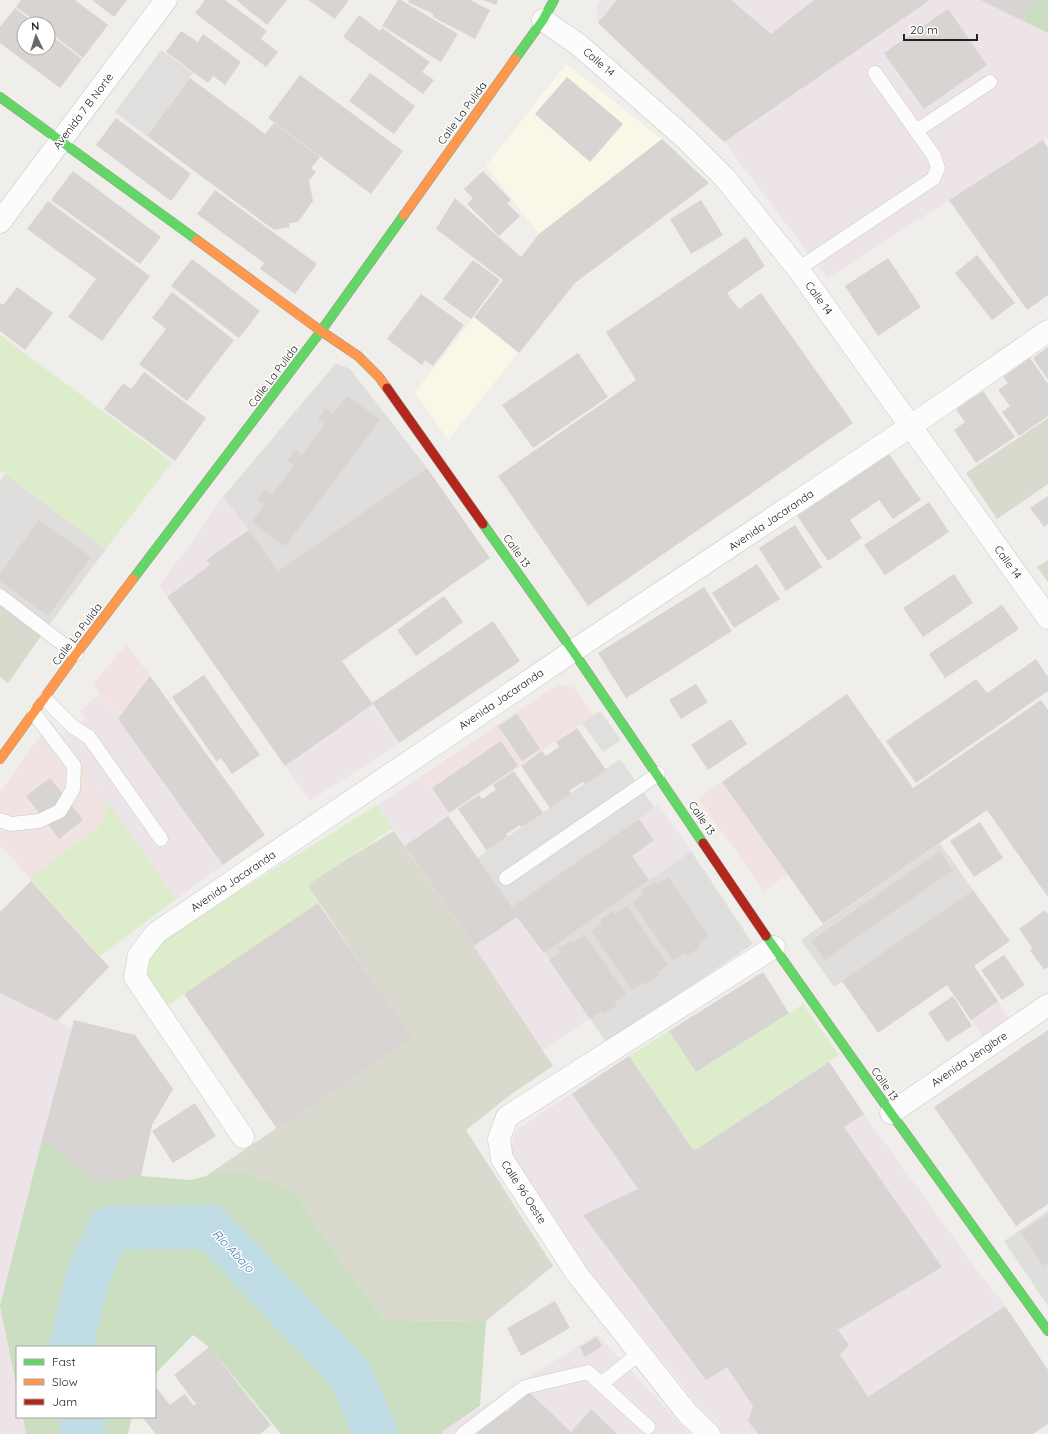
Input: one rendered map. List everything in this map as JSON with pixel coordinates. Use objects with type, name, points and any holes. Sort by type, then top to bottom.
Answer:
[{"type":"street","name":"Avenida 7 B Norte","points":[[0,222],[166,0]]},
{"type":"street","name":"Calle La Pulida","points":[[0,759],[45,699],[76,654],[321,331],[544,20],[554,0]]},
{"type":"street","name":"Calle 14","points":[[544,20],[579,45],[685,138],[725,178],[798,269],[1048,618]]},
{"type":"street","name":"Calle 13","points":[[0,97],[321,331],[358,356],[379,376],[573,651],[658,774],[774,947],[1048,1331]]},
{"type":"street","name":"Avenida Jacaranda","points":[[243,1137],[135,977],[139,955],[156,933],[573,651],[911,426],[1048,331]]},
{"type":"street","name":"Calle 96 Oeste","points":[[709,1434],[688,1414],[577,1274],[502,1159],[499,1139],[507,1118],[774,947]]},
{"type":"street","name":"Avenida Jengibre","points":[[891,1113],[1048,1005]]},
{"type":"lane","points":[[798,269],[933,179],[938,168],[934,156],[875,73]]},
{"type":"lane","points":[[916,132],[990,82]]},
{"type":"lane","points":[[0,596],[76,654]]},
{"type":"lane","points":[[45,699],[73,727],[89,737],[161,839]]},
{"type":"lane","points":[[0,820],[11,824],[39,821],[60,811],[73,789],[74,766],[34,713]]},
{"type":"lane","points":[[506,878],[658,774]]},
{"type":"lane","points":[[601,1384],[640,1353]]},
{"type":"lane","points":[[463,1434],[525,1387],[588,1372],[648,1427]]},
{"type":"shaded area","points":[[600,0],[1034,0],[1023,21],[1048,33],[1048,137],[827,278],[724,142],[598,23],[596,7]]},
{"type":"shaded area","points":[[161,50],[193,73],[147,136],[115,112]]},
{"type":"shaded area","points":[[566,64],[662,139],[709,183],[575,283],[448,440],[415,392],[539,234],[486,166]]},
{"type":"shaded area","points":[[336,363],[350,369],[427,468],[278,571],[223,497]]},
{"type":"shaded area","points":[[1048,418],[1048,484],[997,519],[966,473]]},
{"type":"shaded area","points":[[5,474],[106,549],[41,636],[0,606],[0,481]]},
{"type":"shaded area","points":[[223,497],[249,530],[399,743],[310,801],[160,586]]},
{"type":"shaded area","points":[[1048,560],[1048,582],[1037,567]]},
{"type":"shaded area","points":[[0,606],[41,636],[8,683],[0,677]]},
{"type":"shaded area","points":[[127,644],[265,835],[223,865],[93,684]]},
{"type":"shaded area","points":[[558,684],[575,688],[594,715],[448,816],[421,776]]},
{"type":"shaded area","points":[[100,694],[223,865],[176,899],[61,736],[85,718],[80,711]]},
{"type":"shaded area","points":[[847,694],[913,788],[764,891],[698,798]]},
{"type":"shaded area","points":[[600,711],[621,740],[603,752],[582,723]]},
{"type":"shaded area","points":[[51,721],[176,899],[100,956],[0,845],[0,792]]},
{"type":"shaded area","points":[[620,759],[655,808],[512,907],[477,858]]},
{"type":"shaded area","points":[[421,776],[512,907],[659,805],[691,851],[545,952],[590,1019],[542,1050],[474,946],[377,805]]},
{"type":"shaded area","points":[[394,831],[474,946],[553,1066],[510,1095],[466,1130],[553,1266],[486,1321],[384,1320],[323,1236],[296,1193],[206,1176],[411,1037],[307,885]]},
{"type":"shaded area","points":[[940,843],[973,890],[834,987],[801,940]]},
{"type":"shaded area","points":[[691,851],[753,944],[607,1043],[544,953]]},
{"type":"shaded area","points":[[974,966],[1012,1022],[985,1040],[947,985]]},
{"type":"shaded area","points":[[0,993],[72,1028],[0,1306]]},
{"type":"shaded area","points":[[629,1056],[694,1151],[829,1062],[864,1114],[996,1296],[998,1295],[1005,1306],[892,1434],[722,1434],[714,1427],[678,1380],[569,1247],[509,1152],[516,1130]]},
{"type":"shaded area","points":[[1048,1211],[1048,1306],[1004,1241]]},
{"type":"shaded area","points":[[0,1307],[16,1384],[16,1418],[23,1418],[26,1434],[0,1434]]},
{"type":"shaded area","points":[[597,1334],[690,1434],[442,1434],[442,1432]]},
{"type":"green space","points":[[1034,0],[1048,0],[1048,33],[1023,21]]},
{"type":"green space","points":[[0,335],[172,462],[106,549],[0,470]]},
{"type":"green space","points":[[102,794],[176,899],[100,956],[29,878],[99,828],[106,812]]},
{"type":"green space","points":[[377,805],[393,828],[307,885],[318,903],[167,1006],[145,973],[150,957],[167,936]]},
{"type":"green space","points":[[803,1004],[839,1055],[694,1151],[629,1056],[669,1031],[696,1072]]},
{"type":"green space","points":[[42,1140],[141,1176],[190,1180],[206,1176],[242,1172],[296,1193],[323,1236],[384,1320],[486,1321],[480,1406],[442,1432],[442,1434],[281,1434],[209,1347],[193,1335],[156,1373],[156,1346],[16,1346],[16,1384],[0,1306]]},
{"type":"green space","points":[[23,1418],[132,1418],[128,1434],[26,1434]]},
{"type":"building","points":[[21,0],[75,0],[108,25],[83,58],[56,37],[56,16],[28,16],[16,7]]},
{"type":"building","points":[[92,0],[127,0],[114,17]]},
{"type":"building","points":[[205,0],[225,0],[267,31],[261,39],[278,52],[266,67],[195,13]]},
{"type":"building","points":[[236,0],[287,0],[267,25]]},
{"type":"building","points":[[308,0],[349,0],[335,19]]},
{"type":"building","points":[[398,0],[401,0],[458,34],[441,62],[382,26]]},
{"type":"building","points":[[409,0],[470,0],[490,10],[475,39],[433,17],[433,14],[408,2]]},
{"type":"building","points":[[483,0],[498,0],[496,5]]},
{"type":"building","points":[[617,0],[731,0],[771,34],[814,0],[930,0],[724,142],[598,23]]},
{"type":"building","points":[[981,0],[1034,0],[1023,21]]},
{"type":"building","points":[[15,8],[26,16],[16,16],[16,55],[0,43],[0,27]]},
{"type":"building","points":[[948,9],[987,65],[924,109],[884,53]]},
{"type":"building","points":[[359,15],[380,31],[382,28],[430,62],[422,72],[434,80],[423,94],[343,37]]},
{"type":"building","points":[[181,31],[198,42],[203,34],[241,62],[225,85],[213,76],[208,83],[166,52]]},
{"type":"building","points":[[56,39],[82,59],[60,88],[17,56],[56,56]]},
{"type":"building","points":[[370,73],[415,106],[394,134],[349,101]]},
{"type":"building","points":[[300,75],[403,151],[371,194],[268,118]]},
{"type":"building","points":[[567,77],[623,124],[590,162],[535,114]]},
{"type":"building","points":[[190,78],[265,134],[274,123],[320,157],[311,168],[316,172],[309,181],[313,201],[298,222],[289,223],[290,227],[274,230],[147,136]]},
{"type":"building","points":[[116,118],[191,174],[171,201],[96,145]]},
{"type":"building","points":[[662,139],[709,183],[575,283],[519,353],[474,317],[503,280],[436,229],[455,198],[521,257],[539,234]]},
{"type":"building","points":[[1043,140],[1048,148],[1048,295],[1027,310],[949,200]]},
{"type":"building","points":[[73,171],[161,237],[140,264],[51,200]]},
{"type":"building","points":[[483,171],[511,200],[507,203],[520,216],[499,236],[467,204],[473,198],[464,189]]},
{"type":"building","points":[[215,190],[317,264],[295,294],[260,269],[264,263],[197,214]]},
{"type":"building","points":[[701,200],[723,235],[691,254],[670,219]]},
{"type":"building","points":[[48,201],[150,276],[102,341],[68,317],[96,279],[27,229]]},
{"type":"building","points":[[746,237],[765,266],[727,293],[739,309],[761,293],[853,423],[588,606],[498,476],[636,380],[606,332]]},
{"type":"building","points":[[977,255],[1015,303],[992,320],[955,273]]},
{"type":"building","points":[[888,258],[921,307],[878,336],[845,286]]},
{"type":"building","points":[[192,259],[260,311],[239,338],[171,286]]},
{"type":"building","points":[[473,260],[500,280],[471,319],[443,299]]},
{"type":"building","points":[[17,287],[53,313],[25,350],[0,331],[0,303],[3,305]]},
{"type":"building","points":[[172,292],[234,340],[187,401],[139,364],[166,329],[152,318]]},
{"type":"building","points":[[421,294],[464,325],[433,366],[425,360],[422,365],[387,339]]},
{"type":"building","points":[[1048,347],[1048,380],[1033,358]]},
{"type":"building","points":[[578,353],[608,397],[533,448],[502,405]]},
{"type":"building","points":[[1030,358],[1048,384],[1048,416],[1019,436],[1002,412],[1010,406],[998,390],[1008,383],[1003,377]]},
{"type":"building","points":[[144,372],[206,418],[175,461],[104,409],[123,383],[131,389]]},
{"type":"building","points":[[983,391],[1015,437],[976,463],[954,430],[965,422],[956,409]]},
{"type":"building","points":[[347,396],[380,420],[285,546],[252,522],[264,505],[257,500],[265,489],[272,495],[294,466],[287,460],[295,450],[302,455],[325,424],[318,419],[326,408],[333,414]]},
{"type":"building","points":[[889,454],[921,500],[893,519],[879,500],[850,520],[862,538],[828,561],[797,516]]},
{"type":"building","points":[[427,468],[490,558],[342,661],[372,703],[493,621],[520,661],[399,743],[373,704],[285,766],[167,597],[210,565],[206,560],[249,530],[278,571]]},
{"type":"building","points":[[1048,496],[1048,524],[1044,527],[1030,508]]},
{"type":"building","points":[[929,502],[949,532],[885,575],[864,545]]},
{"type":"building","points":[[39,520],[91,557],[48,616],[0,581],[0,574]]},
{"type":"building","points":[[795,525],[822,567],[786,591],[759,548]]},
{"type":"building","points":[[757,564],[780,599],[734,628],[712,593]]},
{"type":"building","points":[[954,574],[973,603],[923,637],[903,608]]},
{"type":"building","points":[[704,587],[732,631],[626,698],[598,653]]},
{"type":"building","points":[[444,596],[463,622],[416,656],[397,630]]},
{"type":"building","points":[[1002,605],[1019,629],[945,678],[929,654]]},
{"type":"building","points":[[1036,659],[1048,677],[1048,691],[916,783],[886,741],[976,679],[987,693]]},
{"type":"building","points":[[204,675],[260,755],[232,774],[221,758],[217,762],[172,697]]},
{"type":"building","points":[[150,676],[265,835],[223,865],[118,719]]},
{"type":"building","points":[[696,684],[708,702],[681,719],[669,700]]},
{"type":"building","points":[[847,694],[913,788],[1041,700],[1048,710],[1048,897],[987,810],[823,924],[722,782]]},
{"type":"building","points":[[517,714],[540,749],[522,761],[498,726]]},
{"type":"building","points":[[731,719],[747,744],[708,770],[691,745]]},
{"type":"building","points":[[577,728],[606,770],[585,784],[583,782],[569,791],[571,793],[550,808],[521,766],[542,751],[546,756],[559,747],[556,742]]},
{"type":"building","points":[[501,741],[518,766],[449,813],[432,788]]},
{"type":"building","points":[[514,771],[543,813],[521,827],[520,825],[506,834],[508,836],[487,851],[458,809],[479,795],[482,799],[496,790],[493,785]]},
{"type":"building","points":[[50,778],[83,820],[59,839],[26,796]]},
{"type":"building","points":[[448,816],[512,907],[639,819],[654,840],[632,856],[649,880],[544,953],[517,917],[474,946],[405,846]]},
{"type":"building","points":[[980,822],[1003,858],[974,877],[950,841]]},
{"type":"building","points":[[940,851],[953,870],[824,960],[811,941]]},
{"type":"building","points":[[668,877],[709,936],[698,944],[700,947],[687,956],[685,953],[673,961],[632,902],[643,894],[641,891],[655,881],[656,885]]},
{"type":"building","points":[[31,881],[109,967],[57,1021],[0,993],[0,910],[1,911]]},
{"type":"building","points":[[973,890],[1010,941],[974,966],[998,1001],[971,1020],[947,985],[878,1033],[842,981]]},
{"type":"building","points":[[318,903],[412,1037],[277,1129],[184,994]]},
{"type":"building","points":[[627,906],[668,965],[657,973],[659,976],[645,985],[643,982],[632,990],[591,931],[602,923],[600,920],[613,911],[615,914]]},
{"type":"building","points":[[1045,910],[1048,914],[1048,967],[1044,970],[1030,950],[1033,949],[1019,929]]},
{"type":"building","points":[[585,935],[626,994],[615,1002],[617,1005],[604,1014],[602,1011],[590,1019],[549,960],[560,952],[558,949],[572,940],[573,942]]},
{"type":"building","points":[[1004,955],[1025,985],[1002,1000],[981,970]]},
{"type":"building","points":[[763,972],[789,1013],[696,1072],[669,1031]]},
{"type":"building","points":[[953,996],[972,1026],[947,1042],[928,1013]]},
{"type":"building","points":[[74,1020],[135,1035],[173,1089],[152,1125],[141,1176],[98,1183],[42,1140]]},
{"type":"building","points":[[1048,1030],[1048,1204],[1016,1226],[934,1107]]},
{"type":"building","points":[[629,1056],[694,1151],[829,1062],[864,1114],[844,1127],[942,1267],[838,1330],[849,1345],[840,1354],[868,1397],[1005,1306],[1048,1370],[1048,1424],[1033,1434],[758,1434],[748,1421],[753,1406],[727,1367],[706,1380],[583,1215],[638,1189],[572,1094]]},
{"type":"building","points":[[195,1103],[216,1136],[173,1163],[152,1131]]},
{"type":"building","points":[[1048,1215],[1048,1263],[1043,1266],[1021,1232]]},
{"type":"building","points":[[555,1301],[570,1328],[521,1356],[507,1328]]},
{"type":"building","points":[[597,1337],[602,1346],[585,1357],[580,1347]]},
{"type":"building","points":[[209,1347],[271,1425],[260,1434],[156,1434],[143,1418],[156,1418],[156,1387],[170,1405],[185,1394],[194,1406],[196,1404],[174,1375]]},
{"type":"building","points":[[526,1389],[571,1432],[591,1409],[617,1434],[477,1434],[501,1406],[508,1412]]},
{"type":"waterway","name":"Río Abajo","points":[[71,1346],[88,1275],[110,1228],[211,1227],[350,1374],[376,1434]]},
{"type":"waterway","name":"Río Abajo","points":[[82,1434],[84,1418]]},
{"type":"traffic: fast","points":[[515,59],[543,20],[554,0]]},
{"type":"traffic: fast","points":[[0,97],[197,240]]},
{"type":"traffic: fast","points":[[133,579],[321,331],[404,215]]},
{"type":"traffic: fast","points":[[483,524],[573,651],[703,843]]},
{"type":"traffic: fast","points":[[766,936],[1048,1331]]},
{"type":"traffic: slow","points":[[404,215],[515,59]]},
{"type":"traffic: slow","points":[[197,240],[321,331],[358,356],[379,377],[387,388]]},
{"type":"traffic: slow","points":[[0,759],[76,654],[133,579]]},
{"type":"traffic: jam","points":[[387,388],[483,524]]},
{"type":"traffic: jam","points":[[703,843],[766,936]]}]
